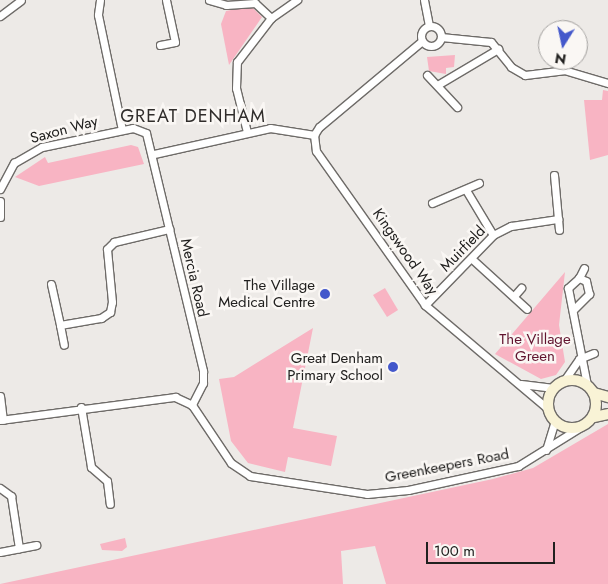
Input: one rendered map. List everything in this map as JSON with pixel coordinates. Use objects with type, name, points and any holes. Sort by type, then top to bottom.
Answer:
[{"type":"street","points":[[0,16],[21,0]]},
{"type":"street","points":[[100,0],[98,15],[122,130]]},
{"type":"street","points":[[160,45],[174,42],[166,0]]},
{"type":"street","points":[[209,0],[226,6],[256,3],[271,18]]},
{"type":"street","points":[[247,132],[235,68],[243,51],[271,18],[297,0]]},
{"type":"street","points":[[424,0],[429,25]]},
{"type":"street","points":[[429,25],[438,28],[441,37]]},
{"type":"street","points":[[422,41],[422,31],[429,25]]},
{"type":"street","points":[[422,41],[435,45],[441,37]]},
{"type":"street","points":[[441,37],[459,42],[483,40],[498,49],[512,67],[526,75],[564,70],[608,83]]},
{"type":"street","points":[[154,154],[247,132],[282,127],[314,135],[335,111],[422,41]]},
{"type":"street","points":[[439,84],[498,49]]},
{"type":"street","points":[[427,75],[439,84],[446,100],[457,107]]},
{"type":"street","name":"Saxon Way","points":[[0,189],[1,180],[14,163],[42,147],[133,128],[146,133],[154,154]]},
{"type":"street","name":"Kingswood Way","points":[[314,135],[316,150],[425,305],[521,384],[548,409]]},
{"type":"street","name":"Mercia Road","points":[[154,154],[169,228],[203,371],[203,383],[192,405]]},
{"type":"street","points":[[554,175],[559,230]]},
{"type":"street","points":[[432,202],[466,190],[479,183]]},
{"type":"street","points":[[466,190],[493,235]]},
{"type":"street","points":[[0,201],[0,217]]},
{"type":"street","name":"Muirfield","points":[[425,305],[472,259],[493,235],[511,226],[558,219]]},
{"type":"street","points":[[60,325],[101,318],[110,312],[107,249],[114,242],[169,228]]},
{"type":"street","points":[[472,259],[526,308]]},
{"type":"street","points":[[584,268],[580,278],[568,288],[573,310],[579,359],[587,385],[594,393],[608,397]]},
{"type":"street","points":[[573,310],[589,294],[586,281],[580,278]]},
{"type":"street","points":[[51,284],[64,345]]},
{"type":"street","points":[[514,296],[521,288]]},
{"type":"street","points":[[594,353],[579,359],[563,382],[554,388],[548,409],[555,421],[578,428],[594,417],[608,414]]},
{"type":"street","points":[[563,382],[587,385]]},
{"type":"street","points":[[521,384],[554,388]]},
{"type":"street","points":[[594,393],[594,417]]},
{"type":"street","points":[[0,396],[2,420],[81,407],[174,397],[192,405]]},
{"type":"street","name":"Greenkeepers Road","points":[[192,405],[239,470],[263,479],[333,491],[408,490],[518,466],[546,451],[578,428]]},
{"type":"street","points":[[81,407],[91,467],[107,482],[110,504]]},
{"type":"street","points":[[546,451],[555,421]]},
{"type":"street","points":[[0,488],[12,496],[20,548]]},
{"type":"street","points":[[0,552],[36,545]]},
{"type":"green space","points":[[251,6],[262,17],[229,65],[221,24],[226,11]]},
{"type":"green space","points":[[455,55],[454,67],[446,68],[446,74],[429,71],[427,57]]},
{"type":"green space","points":[[603,90],[608,91],[608,155],[590,160],[584,100],[602,100]]},
{"type":"green space","points":[[131,145],[138,147],[144,164],[39,186],[15,177],[45,157],[48,163]]},
{"type":"green space","name":"The Village Green","points":[[565,272],[559,325],[565,362],[556,375],[541,379],[495,354]]},
{"type":"green space","points":[[385,288],[398,310],[387,317],[373,295]]},
{"type":"green space","points":[[313,328],[293,428],[337,436],[331,466],[288,457],[285,472],[248,463],[231,441],[219,379],[234,377]]},
{"type":"green space","points":[[608,424],[608,584],[386,584],[375,546],[341,551],[343,584],[0,584],[493,479],[533,468]]},
{"type":"green space","points":[[125,538],[127,547],[122,551],[102,550],[100,544]]},
{"type":"place","name":"The Village Medical Centre","points":[[325,294]]},
{"type":"place","name":"Great Denham Primary School","points":[[393,367]]},
{"type":"district","name":"GREAT DENHAM","points":[[193,116]]}]
